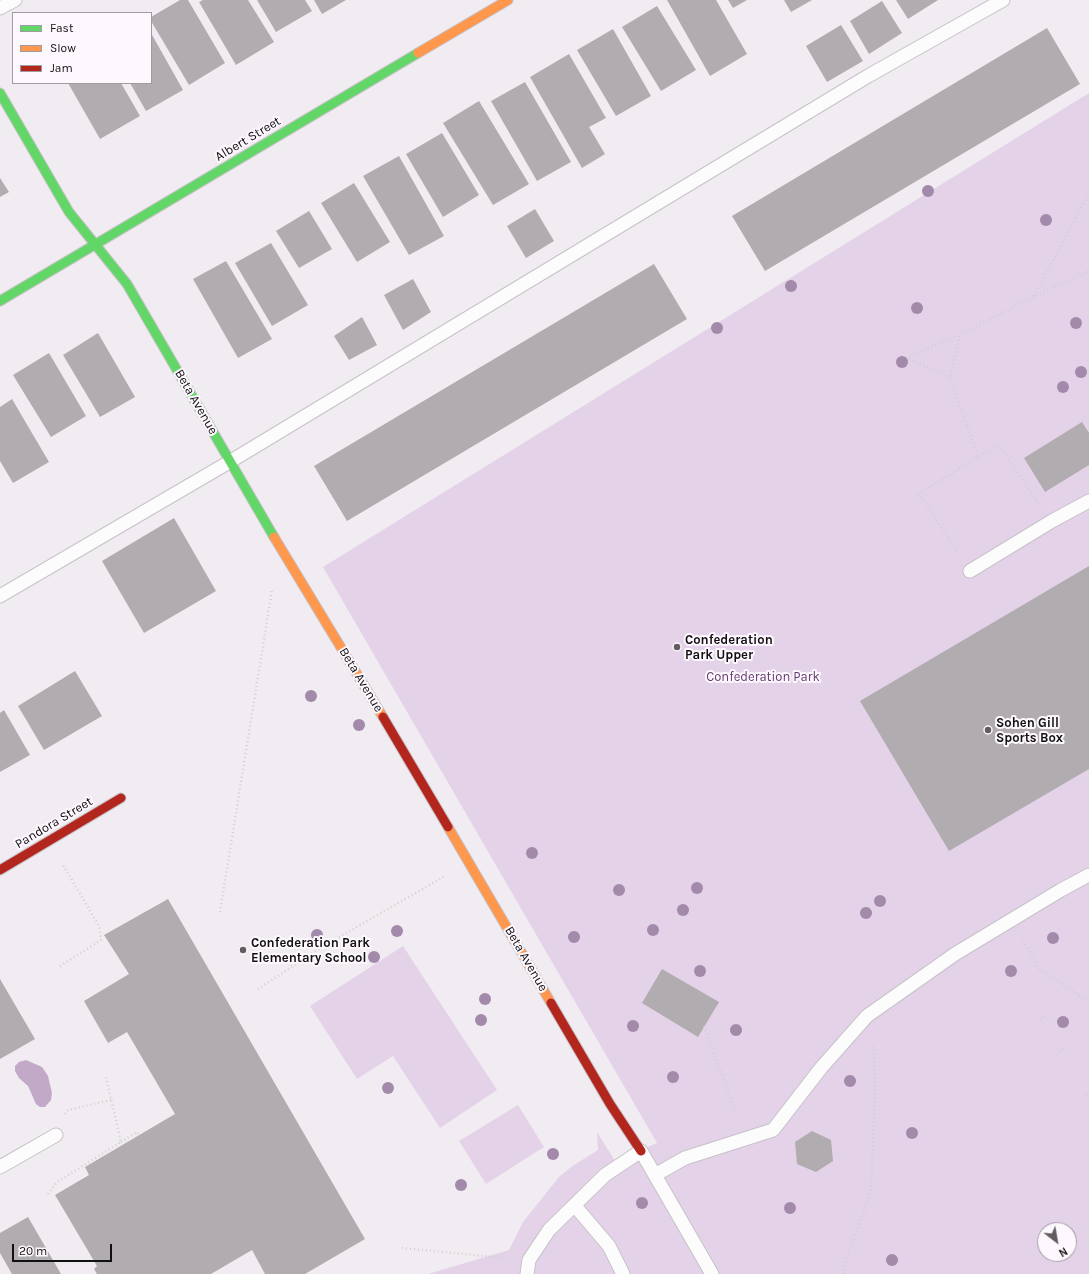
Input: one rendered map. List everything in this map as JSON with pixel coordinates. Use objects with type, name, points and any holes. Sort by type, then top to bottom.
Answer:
[{"type":"street","name":"Albert Street","points":[[0,301],[508,0]]},
{"type":"street","name":"Beta Avenue","points":[[0,93],[69,212],[126,284],[296,574],[365,686],[469,862],[610,1104],[641,1151]]},
{"type":"street","name":"Pandora Street","points":[[0,870],[121,798]]},
{"type":"lane","points":[[0,8],[15,0]]},
{"type":"lane","points":[[0,596],[231,461],[868,76],[1003,0]]},
{"type":"lane","points":[[970,571],[1052,521],[1089,501]]},
{"type":"lane","points":[[656,1175],[685,1158],[773,1130],[821,1068],[867,1016],[955,954],[1061,890],[1089,875]]},
{"type":"lane","points":[[0,1168],[56,1135]]},
{"type":"lane","points":[[527,1274],[529,1260],[550,1230],[606,1175],[641,1151]]},
{"type":"lane","name":"Beta Avenue","points":[[641,1151],[712,1274]]},
{"type":"lane","points":[[575,1206],[608,1246],[623,1274]]},
{"type":"path","points":[[1034,296],[1089,193]]},
{"type":"path","points":[[950,377],[906,358],[960,335],[1034,296],[1089,272]]},
{"type":"path","points":[[960,335],[950,377],[978,457]]},
{"type":"path","points":[[970,571],[919,494],[978,457],[999,445],[1052,521]]},
{"type":"path","points":[[220,912],[272,589]]},
{"type":"path","points":[[49,840],[99,926],[101,940],[60,966]]},
{"type":"path","points":[[258,989],[317,950],[469,862]]},
{"type":"path","points":[[1011,920],[1040,969],[1089,1002]]},
{"type":"path","points":[[1040,1019],[1047,1015]]},
{"type":"path","points":[[844,1274],[844,1267],[872,1190],[875,1094],[874,1053],[867,1016]]},
{"type":"path","points":[[704,1026],[745,1139]]},
{"type":"path","points":[[1059,1051],[1066,1047]]},
{"type":"path","points":[[106,1077],[121,1142]]},
{"type":"path","points":[[56,1135],[68,1110],[111,1100]]},
{"type":"path","points":[[48,1194],[57,1182],[137,1132],[139,1135]]},
{"type":"path","points":[[402,1248],[529,1260]]},
{"type":"green space","name":"Confederation Park","points":[[1089,93],[1089,1274],[428,1274],[509,1250],[523,1222],[559,1177],[571,1167],[598,1150],[597,1132],[615,1161],[657,1143],[323,567]]},
{"type":"green space","points":[[403,946],[497,1090],[440,1128],[393,1056],[357,1079],[310,1006]]},
{"type":"green space","points":[[518,1105],[544,1147],[486,1184],[459,1141]]},
{"type":"shaded area","points":[[26,1060],[42,1067],[48,1076],[52,1093],[51,1100],[45,1107],[40,1107],[36,1104],[28,1086],[19,1078],[15,1071],[15,1066],[19,1062]]},
{"type":"building","points":[[180,0],[188,0],[225,63],[189,85],[152,23],[152,16]]},
{"type":"building","points":[[203,0],[248,0],[274,42],[236,65],[199,2]]},
{"type":"building","points":[[257,0],[305,0],[312,11],[276,32]]},
{"type":"building","points":[[314,0],[346,0],[322,14]]},
{"type":"building","points":[[667,0],[716,0],[747,54],[710,76]]},
{"type":"building","points":[[728,0],[747,0],[733,8]]},
{"type":"building","points":[[784,0],[812,0],[791,12]]},
{"type":"building","points":[[896,0],[938,0],[908,19]]},
{"type":"building","points":[[882,1],[902,33],[869,54],[850,21]]},
{"type":"building","points":[[657,6],[696,70],[661,91],[622,27]]},
{"type":"building","points":[[841,25],[863,61],[827,82],[806,46]]},
{"type":"building","points":[[1047,28],[1080,84],[765,271],[732,216]]},
{"type":"building","points":[[613,29],[651,96],[616,116],[577,50]]},
{"type":"building","points":[[152,35],[183,90],[146,111],[131,84],[152,84]]},
{"type":"building","points":[[569,54],[606,118],[589,127],[605,154],[582,168],[530,77]]},
{"type":"building","points":[[525,82],[571,162],[537,181],[491,101]]},
{"type":"building","points":[[69,84],[122,84],[140,116],[100,139]]},
{"type":"building","points":[[479,101],[529,184],[493,205],[443,123]]},
{"type":"building","points":[[442,133],[479,195],[443,217],[406,154]]},
{"type":"building","points":[[399,156],[444,236],[409,255],[363,176]]},
{"type":"building","points":[[0,178],[9,192],[0,197]]},
{"type":"building","points":[[354,183],[390,242],[357,262],[321,203]]},
{"type":"building","points":[[535,209],[554,241],[526,258],[507,226]]},
{"type":"building","points":[[309,211],[332,249],[299,268],[276,231]]},
{"type":"building","points":[[271,243],[308,305],[272,326],[235,263]]},
{"type":"building","points":[[226,261],[272,339],[238,358],[193,279]]},
{"type":"building","points":[[654,264],[687,319],[347,521],[314,466]]},
{"type":"building","points":[[413,279],[431,312],[403,330],[384,295]]},
{"type":"building","points":[[362,317],[377,345],[349,360],[334,336]]},
{"type":"building","points":[[98,333],[135,397],[100,417],[63,355]]},
{"type":"building","points":[[49,353],[86,416],[51,437],[13,375]]},
{"type":"building","points":[[12,399],[49,462],[13,483],[0,461],[0,407]]},
{"type":"building","points":[[1082,422],[1089,433],[1089,465],[1045,492],[1024,458]]},
{"type":"building","points":[[174,518],[216,591],[144,633],[102,561]]},
{"type":"building","name":"Sohen Gill Sports Box","points":[[1089,566],[1089,769],[949,851],[860,701]]},
{"type":"building","points":[[75,671],[102,716],[44,750],[18,706]]},
{"type":"building","points":[[4,710],[30,755],[0,772],[0,713]]},
{"type":"building","points":[[168,899],[365,1239],[305,1274],[265,1274],[252,1250],[211,1274],[97,1274],[94,1269],[97,1266],[55,1195],[89,1175],[85,1167],[175,1114],[127,1032],[108,1043],[84,1001],[129,974],[104,935]]},
{"type":"building","points":[[662,969],[719,1002],[698,1037],[642,1003]]},
{"type":"building","points":[[0,979],[35,1039],[0,1059]]},
{"type":"building","points":[[812,1131],[831,1140],[833,1161],[816,1172],[797,1164],[795,1142]]},
{"type":"building","points":[[28,1217],[61,1274],[12,1274],[0,1253],[0,1233]]},
{"type":"traffic: fast","points":[[0,301],[418,53]]},
{"type":"traffic: fast","points":[[0,93],[69,212],[127,284],[274,537]]},
{"type":"traffic: slow","points":[[418,53],[508,0]]},
{"type":"traffic: slow","points":[[274,537],[383,717]]},
{"type":"traffic: slow","points":[[448,827],[551,1003]]},
{"type":"traffic: jam","points":[[383,717],[448,827]]},
{"type":"traffic: jam","points":[[0,870],[121,798]]},
{"type":"traffic: jam","points":[[551,1003],[610,1104],[641,1151]]},
{"type":"place","name":"Confederation Park Upper","points":[[677,647]]},
{"type":"place","name":"Sohen Gill Sports Box","points":[[988,730]]},
{"type":"place","name":"Confederation Park Elementary School","points":[[243,950]]}]
